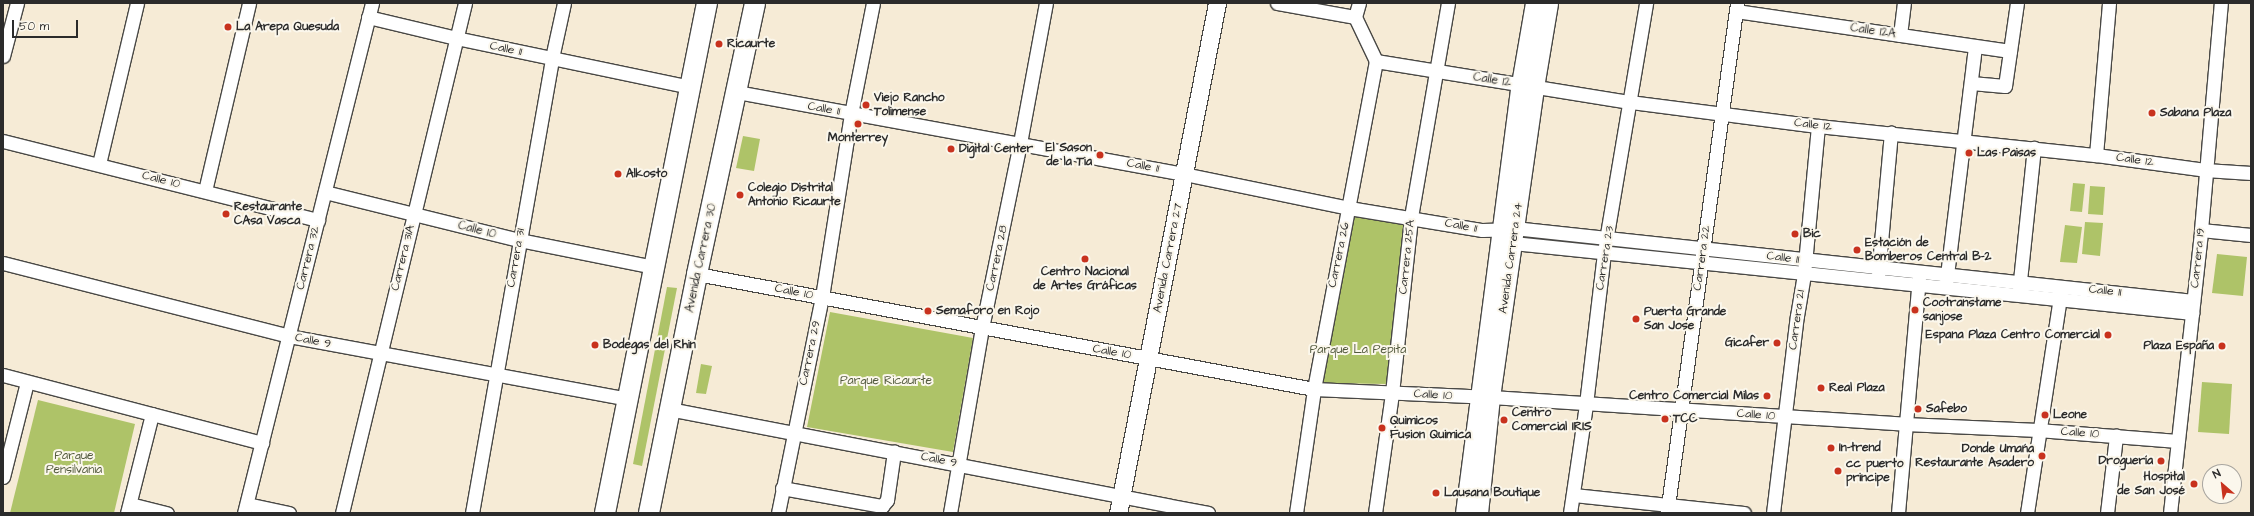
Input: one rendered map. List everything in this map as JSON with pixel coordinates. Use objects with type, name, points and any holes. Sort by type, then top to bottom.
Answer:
[{"type":"highway","points":[[605,513],[707,3]]},
{"type":"highway","name":"Avenida Carrera 30","points":[[650,513],[669,409],[755,3]]},
{"type":"main road","name":"Avenida Carrera 27","points":[[1120,505],[1217,3]]},
{"type":"main road","name":"Avenida Carrera 24","points":[[1464,513],[1485,397],[1510,234],[1528,86],[1534,3]]},
{"type":"main road","name":"Avenida Carrera 24","points":[[1528,86],[1549,3]]},
{"type":"main road","name":"Avenida Carrera 24","points":[[1479,513],[1485,397]]},
{"type":"street","points":[[3,56],[17,3]]},
{"type":"street","points":[[99,164],[137,3]]},
{"type":"street","points":[[205,191],[248,3]]},
{"type":"street","name":"Carrera 32","points":[[246,509],[372,3]]},
{"type":"street","name":"Carrera 31A","points":[[342,513],[465,3]]},
{"type":"street","name":"Carrera 31","points":[[472,513],[519,240],[552,58],[564,3]]},
{"type":"street","name":"Carrera 29","points":[[778,513],[793,432],[822,297],[851,114],[873,3]]},
{"type":"street","name":"Carrera 28","points":[[950,513],[960,464],[982,328],[1020,143],[1046,3]]},
{"type":"street","points":[[1359,3],[1355,17],[1376,61]]},
{"type":"street","name":"Carrera 25A","points":[[1375,513],[1392,393],[1411,217],[1435,70],[1448,3]]},
{"type":"street","name":"Carrera 23","points":[[1570,513],[1586,404],[1604,252],[1608,238],[1646,3]]},
{"type":"street","points":[[1900,35],[1904,3]]},
{"type":"street","points":[[1971,83],[2005,86],[2017,3]]},
{"type":"street","points":[[2096,155],[2109,3]]},
{"type":"street","name":"Carrera 19","points":[[2170,513],[2201,230],[2205,170],[2221,3]]},
{"type":"street","points":[[1285,4],[1355,17]]},
{"type":"street","name":"Calle 12A","points":[[1737,7],[1900,35],[2010,51]]},
{"type":"street","name":"Carrera 22","points":[[1668,510],[1737,7]]},
{"type":"street","name":"Calle 11","points":[[368,17],[456,38],[691,87]]},
{"type":"street","points":[[1946,281],[1976,47]]},
{"type":"street","name":"Calle 12","points":[[1376,61],[1630,102],[1722,114],[1818,126],[2096,155],[2205,170],[2251,174]]},
{"type":"street","name":"Carrera 26","points":[[1296,513],[1314,389],[1376,61]]},
{"type":"street","name":"Calle 11","points":[[737,92],[1184,174],[1349,208],[1510,234],[1604,252],[1702,262],[1805,267],[2193,307]]},
{"type":"street","name":"Carrera 21","points":[[1773,513],[1796,316],[1805,267],[1818,126]]},
{"type":"street","points":[[1878,274],[1891,134]]},
{"type":"street","name":"Calle 10","points":[[3,141],[318,220]]},
{"type":"street","points":[[2019,289],[2034,148]]},
{"type":"street","name":"Calle 10","points":[[325,192],[519,240],[654,267]]},
{"type":"street","points":[[2201,230],[2251,235]]},
{"type":"street","name":"Calle 11","points":[[1510,234],[1608,238],[1703,249],[1805,267]]},
{"type":"street","name":"Calle 9","points":[[3,263],[289,336],[628,400]]},
{"type":"street","name":"Calle 10","points":[[697,274],[1314,389],[1485,397],[1785,417],[2038,430],[2178,441]]},
{"type":"street","points":[[1898,513],[1919,278]]},
{"type":"street","points":[[2027,513],[2038,430],[2060,293]]},
{"type":"street","points":[[3,376],[262,443]]},
{"type":"street","points":[[3,475],[27,382]]},
{"type":"street","name":"Calle 9","points":[[669,409],[960,464],[1120,505],[1208,513]]},
{"type":"street","points":[[152,414],[128,508],[167,513]]},
{"type":"street","points":[[2106,513],[2116,436]]},
{"type":"street","points":[[782,488],[882,506],[887,500],[894,452]]},
{"type":"street","points":[[1573,495],[1668,510],[1744,513]]},
{"type":"street","points":[[246,509],[289,513]]},
{"type":"green space","points":[[743,136],[760,139],[754,171],[736,168]]},
{"type":"green space","points":[[2073,183],[2085,184],[2082,212],[2070,211]]},
{"type":"green space","points":[[2090,186],[2105,187],[2103,215],[2088,214]]},
{"type":"green space","name":"Parque La Pepita","points":[[1352,213],[1405,221],[1387,384],[1320,383]]},
{"type":"green space","points":[[2085,222],[2103,223],[2100,256],[2082,254]]},
{"type":"green space","points":[[2065,225],[2082,227],[2077,263],[2060,262]]},
{"type":"green space","points":[[2217,254],[2247,257],[2243,296],[2212,293]]},
{"type":"green space","points":[[667,287],[677,288],[642,466],[633,464]]},
{"type":"green space","name":"Parque Ricaurte","points":[[830,312],[973,338],[953,452],[807,427]]},
{"type":"green space","points":[[701,364],[712,366],[706,394],[696,393]]},
{"type":"green space","points":[[2202,382],[2232,384],[2229,434],[2198,432]]},
{"type":"green space","name":"Parque Pensilvania","points":[[38,400],[135,424],[114,513],[10,513]]},
{"type":"place","name":"La Arepa Quesuda","points":[[228,27]]},
{"type":"place","name":"Ricaurte","points":[[719,44]]},
{"type":"place","name":"Viejo Rancho Tolimense","points":[[866,105]]},
{"type":"place","name":"Sabana Plaza","points":[[2152,113]]},
{"type":"place","name":"Monterrey","points":[[858,124]]},
{"type":"place","name":"Digital Center","points":[[951,149]]},
{"type":"place","name":"Las Paisas","points":[[1969,153]]},
{"type":"place","name":"El Sason de la Tia","points":[[1100,155]]},
{"type":"place","name":"Alkosto","points":[[618,174]]},
{"type":"place","name":"Colegio Distrital Antonio Ricaurte","points":[[740,195]]},
{"type":"place","name":"Restaurante CAsa Vasca","points":[[226,214]]},
{"type":"place","name":"Bic","points":[[1795,234]]},
{"type":"place","name":"Estación de Bomberos Central B-2","points":[[1857,250]]},
{"type":"place","name":"Centro Nacional de Artes Gráficas","points":[[1085,259]]},
{"type":"place","name":"Cootranstame sanjose","points":[[1915,310]]},
{"type":"place","name":"Semaforo en Rojo","points":[[928,311]]},
{"type":"place","name":"Puerta Grande San Jose","points":[[1636,319]]},
{"type":"place","name":"Espana Plaza Centro Comercial","points":[[2108,335]]},
{"type":"place","name":"Gicafer","points":[[1777,343]]},
{"type":"place","name":"Bodegas del Rhin","points":[[595,345]]},
{"type":"place","name":"Plaza España","points":[[2222,346]]},
{"type":"place","name":"Real Plaza","points":[[1821,388]]},
{"type":"place","name":"Centro Comercial Milas","points":[[1767,396]]},
{"type":"place","name":"Safebo","points":[[1918,409]]},
{"type":"place","name":"Leone","points":[[2045,415]]},
{"type":"place","name":"TCC","points":[[1665,419]]},
{"type":"place","name":"Centro Comercial IRIS","points":[[1504,420]]},
{"type":"place","name":"Quimicos Fusion Quimica","points":[[1382,428]]},
{"type":"place","name":"In-trend","points":[[1831,448]]},
{"type":"place","name":"Donde Umańa Restaurante Asadero","points":[[2042,456]]},
{"type":"place","name":"Droguería","points":[[2161,461]]},
{"type":"place","name":"cc puerto principe","points":[[1838,471]]},
{"type":"place","name":"Hospital de San José","points":[[2194,484]]},
{"type":"place","name":"Lausana Boutique","points":[[1436,493]]}]
